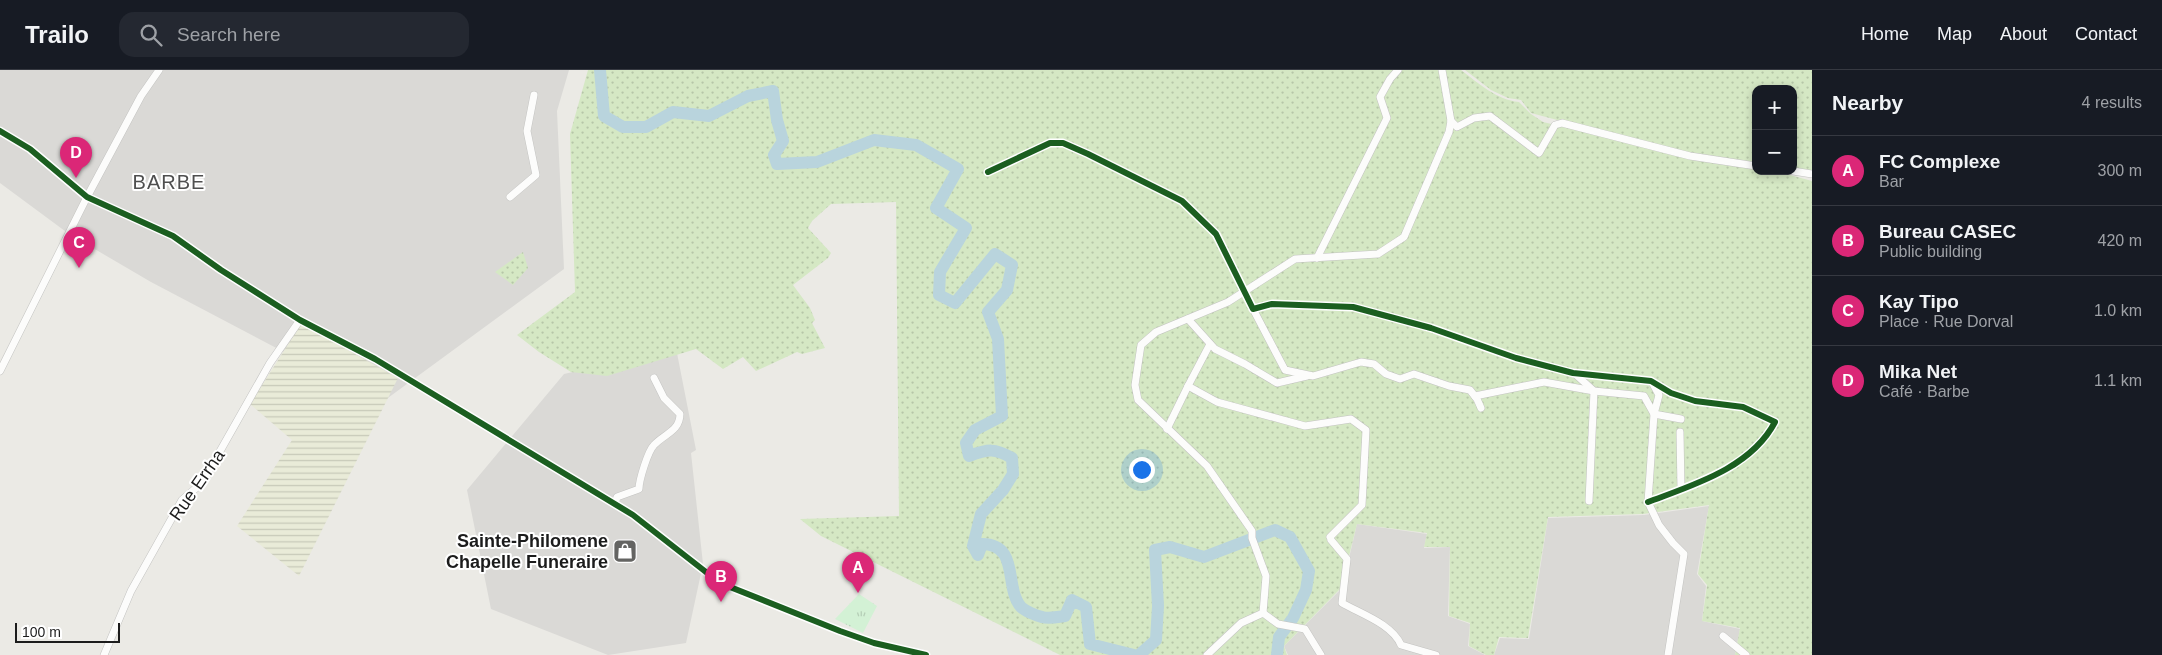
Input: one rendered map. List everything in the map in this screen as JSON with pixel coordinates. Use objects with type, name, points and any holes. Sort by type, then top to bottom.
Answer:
[{"type":"street","points":[[0,371],[87,198],[141,96],[158,70]]},
{"type":"street","points":[[1318,258],[1387,118],[1380,97],[1390,79],[1398,70]]},
{"type":"street","points":[[1263,613],[1266,576],[1252,538],[1252,530],[1207,466],[1138,400],[1135,385],[1141,345],[1156,332],[1228,302],[1294,259],[1378,254],[1404,237],[1449,132],[1451,121],[1442,70]]},
{"type":"street","points":[[510,197],[536,175],[527,131],[534,95]]},
{"type":"street","points":[[1451,121],[1457,127],[1474,118],[1490,116],[1539,153],[1555,125],[1562,123],[1690,156],[1752,165]]},
{"type":"street","points":[[0,131],[30,150],[87,198],[173,236],[221,270],[300,320],[376,359],[616,504],[633,515],[720,583],[874,643],[926,655]]},
{"type":"street","points":[[988,172],[1050,142],[1063,143],[1088,154],[1182,202],[1216,234],[1285,370],[1313,376],[1361,362],[1374,364],[1386,374],[1400,379],[1414,374],[1449,386],[1470,390],[1481,408]]},
{"type":"street","points":[[1797,172],[1812,174]]},
{"type":"street","points":[[1252,306],[1253,309],[1272,304],[1354,307],[1431,328],[1516,358],[1573,373],[1651,381],[1671,393],[1695,401],[1743,407],[1775,422],[1769,432],[1746,456],[1704,481],[1648,502]]},
{"type":"street","points":[[1188,318],[1215,349],[1277,383],[1310,375]]},
{"type":"street","name":"Rue Errha","points":[[104,655],[131,591],[182,500],[202,483],[270,363],[300,320]]},
{"type":"street","points":[[1167,429],[1210,344]]},
{"type":"street","points":[[1573,373],[1594,391]]},
{"type":"street","points":[[616,504],[618,497],[639,489],[643,468],[653,446],[677,427],[680,421],[680,414],[664,398],[654,378]]},
{"type":"street","points":[[1651,381],[1659,395],[1654,414],[1648,502],[1658,525],[1684,554],[1668,655]]},
{"type":"street","points":[[1475,396],[1544,382],[1594,391],[1644,396],[1654,414]]},
{"type":"street","points":[[1188,386],[1217,402],[1305,426],[1351,420],[1366,430],[1362,505],[1330,538],[1346,559],[1342,603],[1383,627],[1397,637],[1401,645],[1436,655]]},
{"type":"street","points":[[1589,501],[1594,391]]},
{"type":"street","points":[[1654,414],[1681,419]]},
{"type":"street","points":[[1680,432],[1681,489]]},
{"type":"street","points":[[1263,613],[1278,624],[1304,629],[1321,655]]},
{"type":"street","points":[[1207,655],[1241,623],[1263,613]]},
{"type":"street","points":[[1723,636],[1746,655]]},
{"type":"shaded area","points":[[0,70],[569,70],[557,111],[564,269],[381,403],[151,282],[69,234],[0,183]]},
{"type":"shaded area","points":[[676,348],[696,450],[691,453],[703,564],[686,643],[608,655],[491,609],[467,490],[564,374]]},
{"type":"shaded area","points":[[1709,506],[1697,574],[1706,586],[1702,621],[1740,629],[1735,655],[1494,655],[1500,638],[1529,639],[1548,518],[1644,515]]},
{"type":"shaded area","points":[[1357,524],[1427,534],[1424,548],[1450,547],[1448,616],[1470,624],[1468,646],[1485,655],[1288,655],[1284,646],[1342,588]]},
{"type":"green space","points":[[588,70],[1461,70],[1495,94],[1511,101],[1519,102],[1531,114],[1543,122],[1698,159],[1752,167],[1752,175],[1790,175],[1812,181],[1812,655],[1735,655],[1740,628],[1702,621],[1707,585],[1698,574],[1709,505],[1643,514],[1548,517],[1528,638],[1499,637],[1494,655],[1486,655],[1469,646],[1470,623],[1449,616],[1450,547],[1424,547],[1427,533],[1357,524],[1341,588],[1284,646],[1287,655],[1060,655],[821,536],[800,519],[899,516],[896,202],[831,204],[812,221],[808,228],[831,253],[828,258],[793,285],[810,308],[815,320],[812,323],[825,348],[802,354],[797,352],[756,371],[743,357],[723,369],[696,349],[607,376],[571,372],[539,352],[517,335],[575,292],[570,134]]},
{"type":"green space","points":[[1465,70],[1812,70],[1812,172],[1797,170],[1797,85],[1752,85],[1752,164],[1662,148],[1531,113],[1521,100],[1508,98],[1491,90]]},
{"type":"green space","points":[[523,252],[528,268],[513,285],[495,272]]},
{"type":"green space","points":[[301,324],[398,378],[299,576],[237,526],[292,440],[250,404]]},
{"type":"green space","points":[[859,594],[877,606],[863,633],[835,619]]},
{"type":"waterway","points":[[600,70],[604,116],[623,127],[646,127],[673,112],[709,116],[748,96],[773,91],[777,120],[783,141],[774,155],[777,164],[817,162],[874,140],[916,145],[958,169],[936,208],[966,228],[940,272],[939,295],[955,303],[995,254],[1012,265],[1007,290],[988,312],[998,339],[1002,416],[975,430],[966,443],[969,456],[981,452],[996,451],[1012,458],[1013,474],[1003,490],[981,514],[973,546],[978,555],[982,544],[994,546],[1002,551],[1007,559],[1016,599],[1023,609],[1045,618],[1065,616],[1072,600],[1086,607],[1090,644],[1134,655]]},
{"type":"waterway","points":[[1139,655],[1156,640],[1158,606],[1155,550],[1170,547],[1204,557],[1275,530],[1290,537],[1309,571],[1306,590],[1293,618],[1279,637],[1277,655]]},
{"type":"cycle path","points":[[0,131],[30,149],[87,197],[173,236],[221,270],[300,320],[375,359],[633,515],[720,583],[874,643],[926,655]]},
{"type":"cycle path","points":[[988,172],[1050,143],[1063,143],[1182,201],[1216,234],[1253,309],[1272,304],[1353,307],[1431,328],[1516,358],[1573,373],[1651,381],[1671,393],[1695,401],[1743,407],[1775,422],[1751,452],[1736,463],[1702,481],[1648,502]]},
{"type":"place","name":"Mika Net","points":[[76,178]]},
{"type":"place","name":"Kay Tipo","points":[[79,268]]},
{"type":"place","name":"Sainte-Philomene Chapelle Funeraire","points":[[625,551]]},
{"type":"place","name":"FC Complexe","points":[[858,593]]},
{"type":"place","name":"Bureau CASEC","points":[[721,602]]},
{"type":"district","name":"BARBE","points":[[169,182]]}]
